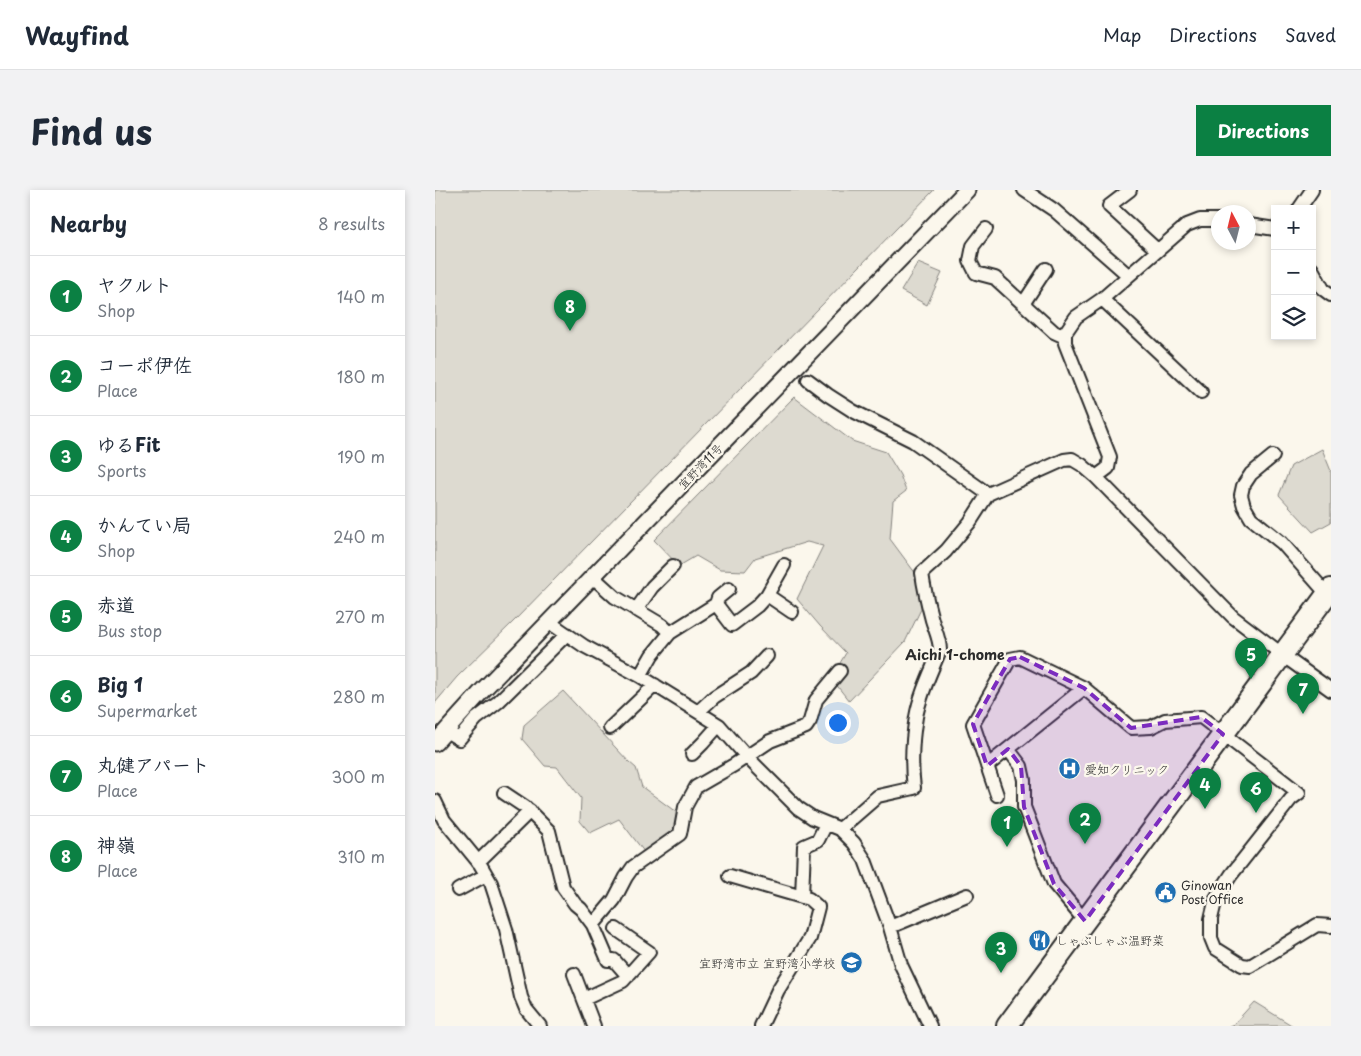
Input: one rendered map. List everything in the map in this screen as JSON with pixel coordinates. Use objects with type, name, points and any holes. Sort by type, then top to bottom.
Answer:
[{"type":"highway","points":[[1007,1026],[1329,592]]},
{"type":"street","name":"宜野湾11号","points":[[435,743],[481,692],[967,190]]},
{"type":"street","points":[[1025,190],[1054,210],[1128,275]]},
{"type":"street","points":[[1130,190],[1109,206],[1157,250]]},
{"type":"street","points":[[1302,205],[1312,190]]},
{"type":"street","points":[[1096,477],[1108,468],[1110,458],[1065,343],[1065,333],[1077,317],[1187,225],[1200,220],[1211,220]]},
{"type":"street","points":[[1256,226],[1271,228]]},
{"type":"street","points":[[986,229],[973,246],[970,261],[976,273],[995,278],[1054,332],[1065,337]]},
{"type":"street","points":[[1023,304],[1046,269]]},
{"type":"street","points":[[1316,276],[1323,289],[1331,295]]},
{"type":"street","points":[[1102,298],[1201,392]]},
{"type":"street","points":[[808,380],[853,411],[913,441],[989,494]]},
{"type":"street","points":[[1273,456],[1251,474],[1243,486],[1241,495],[1244,506],[1251,518],[1283,543],[1329,592]]},
{"type":"street","points":[[840,829],[878,796],[914,788],[911,768],[916,717],[923,691],[940,650],[940,644],[924,590],[922,573],[946,551],[989,494],[1064,460],[1072,459],[1096,477],[1233,617],[1331,690]]},
{"type":"street","points":[[635,610],[652,587],[673,566]]},
{"type":"street","points":[[716,604],[733,625],[757,606],[767,595],[784,566]]},
{"type":"street","points":[[593,577],[615,597],[662,625],[670,633]]},
{"type":"street","points":[[640,676],[652,655],[670,633],[716,604],[718,598],[729,588]]},
{"type":"street","points":[[767,595],[792,612]]},
{"type":"street","points":[[549,622],[584,646],[640,676],[719,725],[747,757],[798,808],[813,818],[840,829],[865,860],[901,965],[930,1026]]},
{"type":"street","points":[[446,731],[459,739],[477,719],[498,702],[567,634]]},
{"type":"street","points":[[699,711],[714,696],[751,673],[767,656]]},
{"type":"street","points":[[997,795],[973,724],[1010,659],[1020,657],[1084,688],[1131,728],[1151,728],[1165,720],[1201,717],[1299,793],[1291,799],[1231,875],[1217,898],[1211,919],[1211,938],[1215,948],[1242,965],[1250,966],[1317,925],[1331,926]]},
{"type":"street","points":[[593,925],[614,900],[625,877],[633,867],[680,834],[685,807],[696,787],[770,741],[806,727],[810,721],[816,700],[840,671]]},
{"type":"street","points":[[610,728],[655,685]]},
{"type":"street","points":[[987,766],[1084,688]]},
{"type":"street","points":[[481,692],[498,702]]},
{"type":"street","points":[[692,754],[719,725]]},
{"type":"street","points":[[1008,749],[1021,766],[1025,780],[1023,807],[1054,884],[1085,921]]},
{"type":"street","points":[[504,793],[530,811],[549,831],[563,887],[593,925],[608,960],[613,960],[628,976]]},
{"type":"street","points":[[435,801],[444,820],[478,862],[491,883],[506,929],[521,997],[526,1009],[540,1026]]},
{"type":"street","points":[[478,862],[530,811]]},
{"type":"street","points":[[802,897],[803,846],[818,840],[826,824]]},
{"type":"street","points":[[458,890],[486,875]]},
{"type":"street","points":[[730,876],[809,899],[818,907],[810,938],[778,990],[761,1026]]},
{"type":"street","points":[[889,927],[967,895]]},
{"type":"street","points":[[584,998],[623,981],[649,952],[616,929]]},
{"type":"street","points":[[574,974],[594,1026]]},
{"type":"highlighted area","points":[[1020,657],[1084,688],[1131,728],[1201,717],[1223,734],[1085,921],[1054,884],[1024,807],[1021,766],[1008,749],[987,766],[973,724],[1010,659]]},
{"type":"shaded area","points":[[435,190],[934,190],[514,621],[457,677],[435,703]]},
{"type":"shaded area","points":[[918,263],[942,273],[927,305],[901,291]]},
{"type":"shaded area","points":[[794,397],[852,441],[886,452],[900,475],[906,491],[893,501],[890,539],[916,574],[922,607],[905,642],[849,701],[831,678],[846,653],[797,599],[823,546],[807,542],[755,558],[745,571],[720,570],[696,556],[679,566],[654,540]]},
{"type":"shaded area","points":[[1322,449],[1331,471],[1331,522],[1313,532],[1279,495],[1291,466]]},
{"type":"shaded area","points":[[563,691],[636,768],[642,787],[680,815],[677,832],[645,853],[619,819],[590,833],[580,821],[581,798],[557,767],[545,766],[522,739],[524,725]]},
{"type":"shaded area","points":[[1254,1002],[1293,1026],[1229,1026],[1234,1024]]},
{"type":"place","name":"神嶺","points":[[570,331]]},
{"type":"place","name":"赤道","points":[[1251,679]]},
{"type":"place","name":"丸健アパート","points":[[1303,714]]},
{"type":"place","name":"愛知クリニック","points":[[1069,769]]},
{"type":"place","name":"かんてい局","points":[[1205,809]]},
{"type":"place","name":"Big 1","points":[[1256,813]]},
{"type":"place","name":"コーポ伊佐","points":[[1085,844]]},
{"type":"place","name":"ヤクルト","points":[[1007,847]]},
{"type":"place","name":"Ginowan Post Office","points":[[1165,892]]},
{"type":"place","name":"しゃぶしゃぶ温野菜","points":[[1040,940]]},
{"type":"place","name":"宜野湾市立 宜野湾小学校","points":[[851,963]]},
{"type":"place","name":"ゆるFit","points":[[1001,973]]},
{"type":"district","name":"Aichi 1-chome","points":[[955,654]]}]
